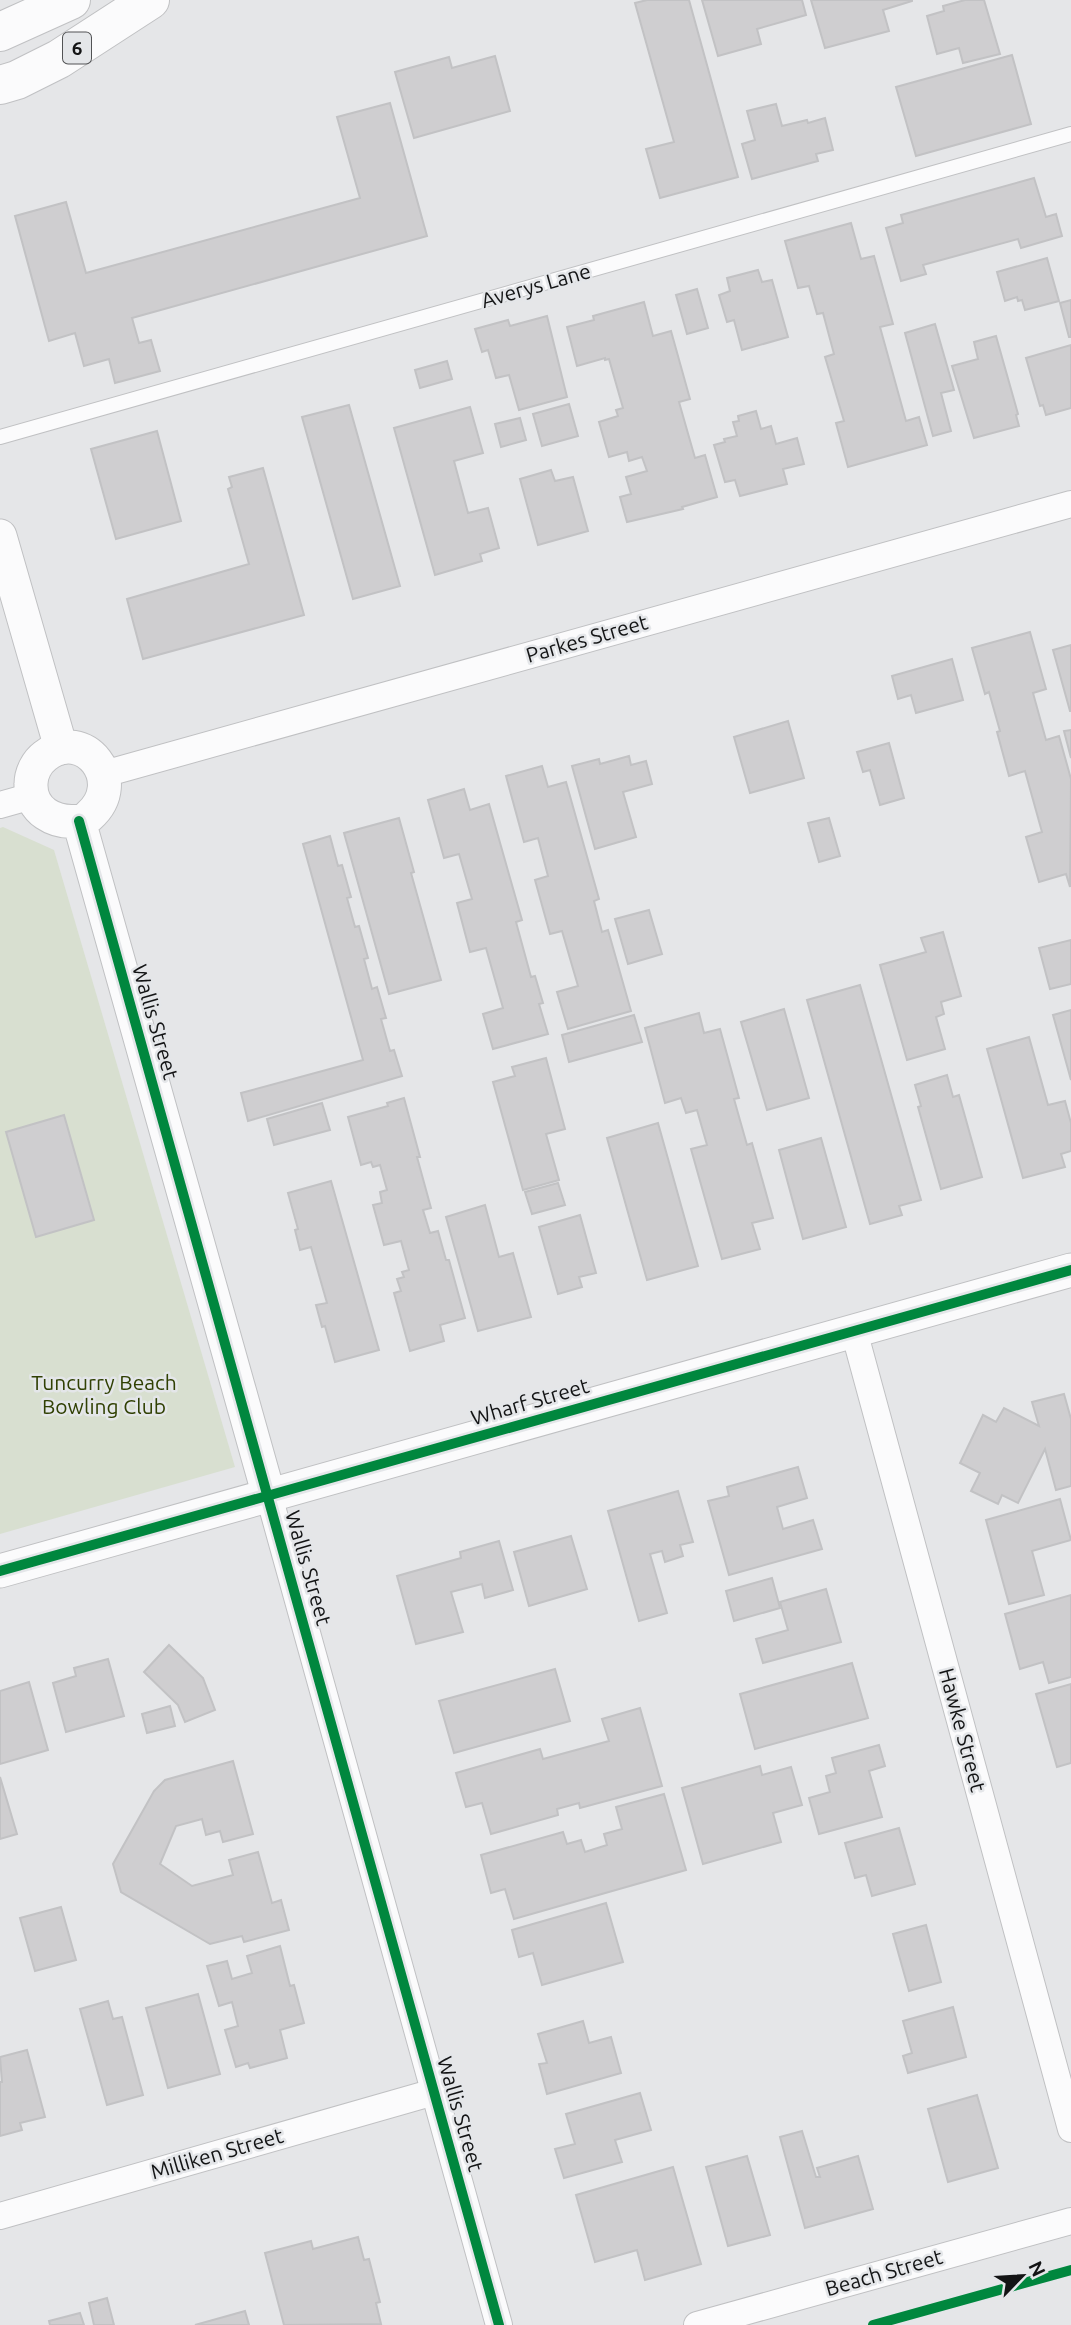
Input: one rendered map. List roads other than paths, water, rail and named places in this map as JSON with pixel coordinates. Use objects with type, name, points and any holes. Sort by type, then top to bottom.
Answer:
[{"type":"main road","name":"6","points":[[0,32],[71,0]]},
{"type":"main road","name":"6","points":[[0,85],[18,80],[59,59],[150,0]]},
{"type":"street","name":"Parkes Street","points":[[104,774],[1071,504]]},
{"type":"street","points":[[0,536],[61,748]]},
{"type":"street","points":[[61,748],[82,750],[92,756],[104,774],[104,797],[98,808],[84,818],[68,822],[46,815],[32,796],[33,771],[40,760],[61,748]]},
{"type":"street","points":[[0,805],[32,796]]},
{"type":"street","name":"Wallis Street","points":[[84,818],[499,2325]]},
{"type":"street","name":"Wharf Street","points":[[0,1572],[1071,1269]]},
{"type":"street","name":"Hawke Street","points":[[854,1331],[1071,2129]]},
{"type":"street","name":"Milliken Street","points":[[0,2216],[434,2092]]},
{"type":"street","name":"Beach Street","points":[[697,2325],[1071,2221]]},
{"type":"lane","name":"Averys Lane","points":[[0,438],[1071,134]]},
{"type":"park label","name":"Tuncurry Beach Bowling Club","points":[[104,1395]]}]
